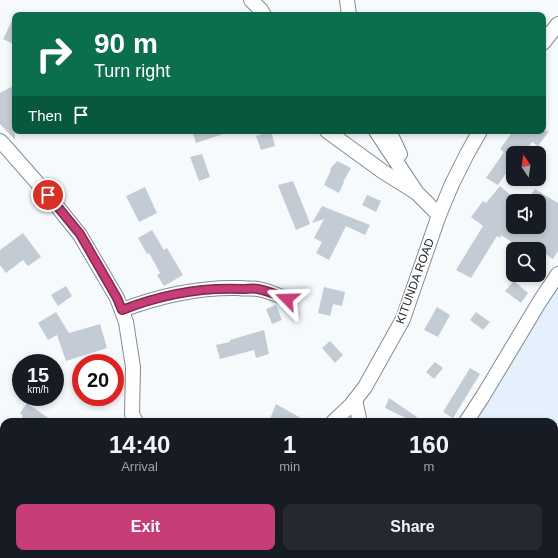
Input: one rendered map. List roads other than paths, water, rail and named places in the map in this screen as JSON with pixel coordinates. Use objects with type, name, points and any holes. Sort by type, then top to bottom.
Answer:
[{"type":"street","points":[[251,0],[262,12]]},
{"type":"street","points":[[347,0],[349,12]]},
{"type":"street","points":[[546,39],[558,24]]},
{"type":"street","points":[[331,134],[382,171],[418,192]]},
{"type":"street","points":[[378,134],[418,192],[439,214]]},
{"type":"street","points":[[390,134],[418,192]]},
{"type":"street","name":"KITUNDA ROAD","points":[[337,418],[351,405],[365,386],[403,319],[439,214],[452,184],[478,134]]},
{"type":"street","points":[[0,141],[43,189],[80,234],[117,298],[126,322],[132,367],[132,414],[134,418]]},
{"type":"street","points":[[469,418],[484,396],[540,301],[558,274]]},
{"type":"street","points":[[122,310],[138,304],[181,293],[229,288],[258,289],[271,292],[287,299]]},
{"type":"street","points":[[355,400],[359,418]]}]
